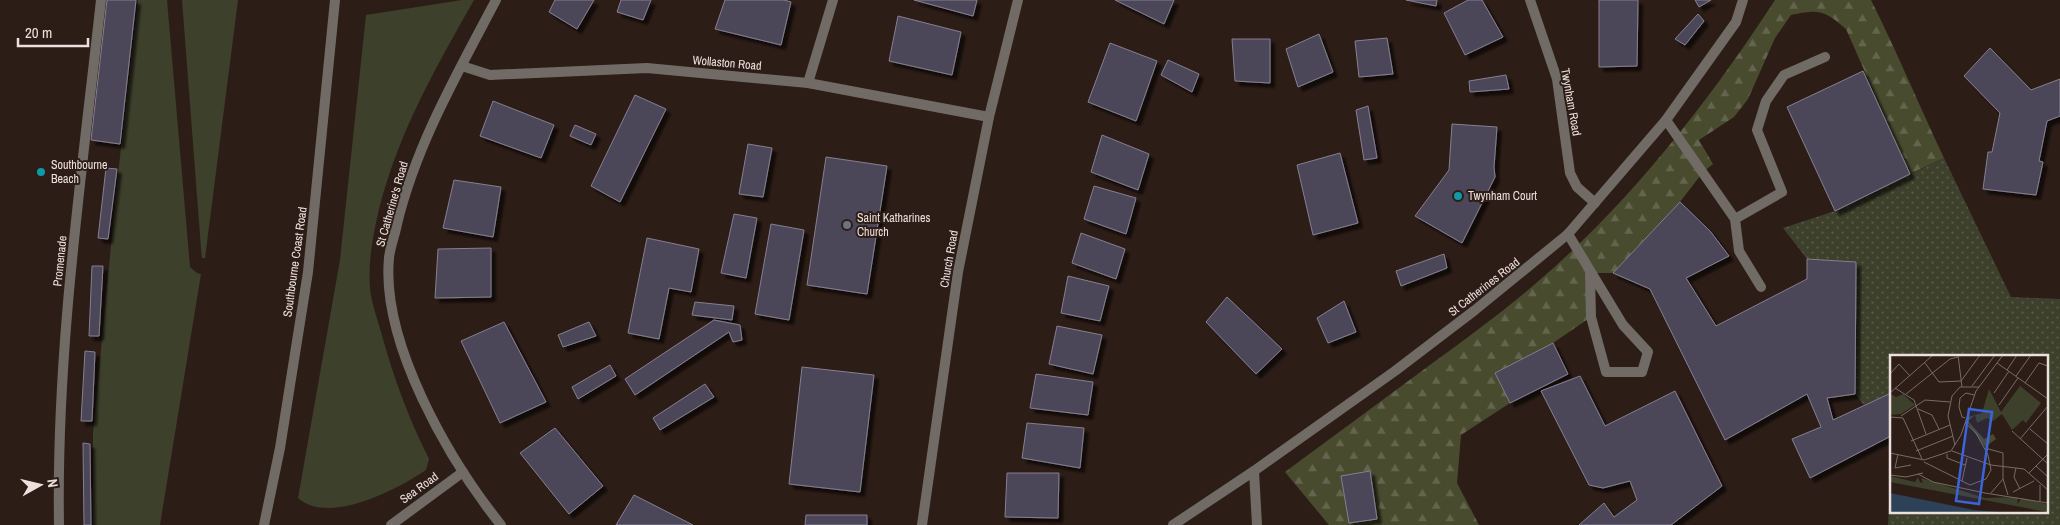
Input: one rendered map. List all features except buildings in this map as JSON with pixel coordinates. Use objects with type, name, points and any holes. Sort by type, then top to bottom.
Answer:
[{"type":"street","name":"Promenade","points":[[59,525],[58,473],[64,344],[101,0]]},
{"type":"street","name":"Southbourne Coast Road","points":[[264,525],[280,448],[308,272],[335,0]]},
{"type":"street","name":"St Catherine's Road","points":[[496,0],[422,149],[401,208],[389,257],[390,298],[402,349],[426,407],[462,472],[501,525]]},
{"type":"street","points":[[808,83],[833,0]]},
{"type":"street","name":"Church Road","points":[[922,525],[958,272],[989,116],[1018,0]]},
{"type":"street","name":"Twynham Road","points":[[1530,0],[1557,79],[1570,173],[1577,187],[1595,203]]},
{"type":"street","name":"St Catherines Road","points":[[1173,525],[1254,471],[1395,371],[1475,310],[1568,234],[1666,120],[1736,22],[1743,0]]},
{"type":"street","points":[[1735,219],[1782,192],[1756,130],[1766,102],[1784,75],[1825,57]]},
{"type":"street","name":"Wollaston Road","points":[[462,66],[490,76],[647,68],[808,83],[989,116]]},
{"type":"street","points":[[1666,120],[1735,219],[1739,250],[1761,288]]},
{"type":"street","points":[[1568,234],[1623,325],[1648,352],[1642,372],[1606,372],[1592,317],[1590,273]]},
{"type":"street","points":[[1254,471],[1257,525]]},
{"type":"street","name":"Sea Road","points":[[391,525],[462,472]]},
{"type":"green space","points":[[138,0],[167,0],[190,267],[201,274],[160,525],[93,525],[93,433],[117,183]]},
{"type":"green space","points":[[182,0],[238,0],[205,258],[202,258],[201,248]]},
{"type":"green space","points":[[462,0],[474,0],[419,101],[397,153],[379,209],[370,258],[370,288],[373,304],[402,396],[414,428],[429,459],[426,470],[397,487],[362,502],[344,507],[326,508],[311,505],[298,498],[340,260],[366,15]]},
{"type":"green space","points":[[1775,0],[1871,0],[1944,158],[1910,174],[1846,29],[1832,18],[1821,13],[1809,12],[1791,15],[1775,38],[1748,99],[1734,117],[1699,140],[1713,164],[1703,172],[1680,202],[1613,273],[1590,273],[1591,317],[1553,343],[1495,373],[1510,403],[1461,435],[1457,483],[1479,525],[1329,525],[1285,472],[1489,321],[1575,248],[1607,216],[1668,147],[1724,75]]},
{"type":"green space","points":[[1944,158],[2011,297],[2060,299],[2060,525],[1888,525],[1890,496],[1890,512],[2048,512],[2048,355],[1890,355],[1890,393],[1864,405],[1855,394],[1856,262],[1807,259],[1783,228],[1835,211]]},
{"type":"place","name":"Southbourne Beach","points":[[41,172]]},
{"type":"place","name":"Twynham Court","points":[[1458,196]]},
{"type":"place","name":"Saint Katharines Church","points":[[847,225]]}]
